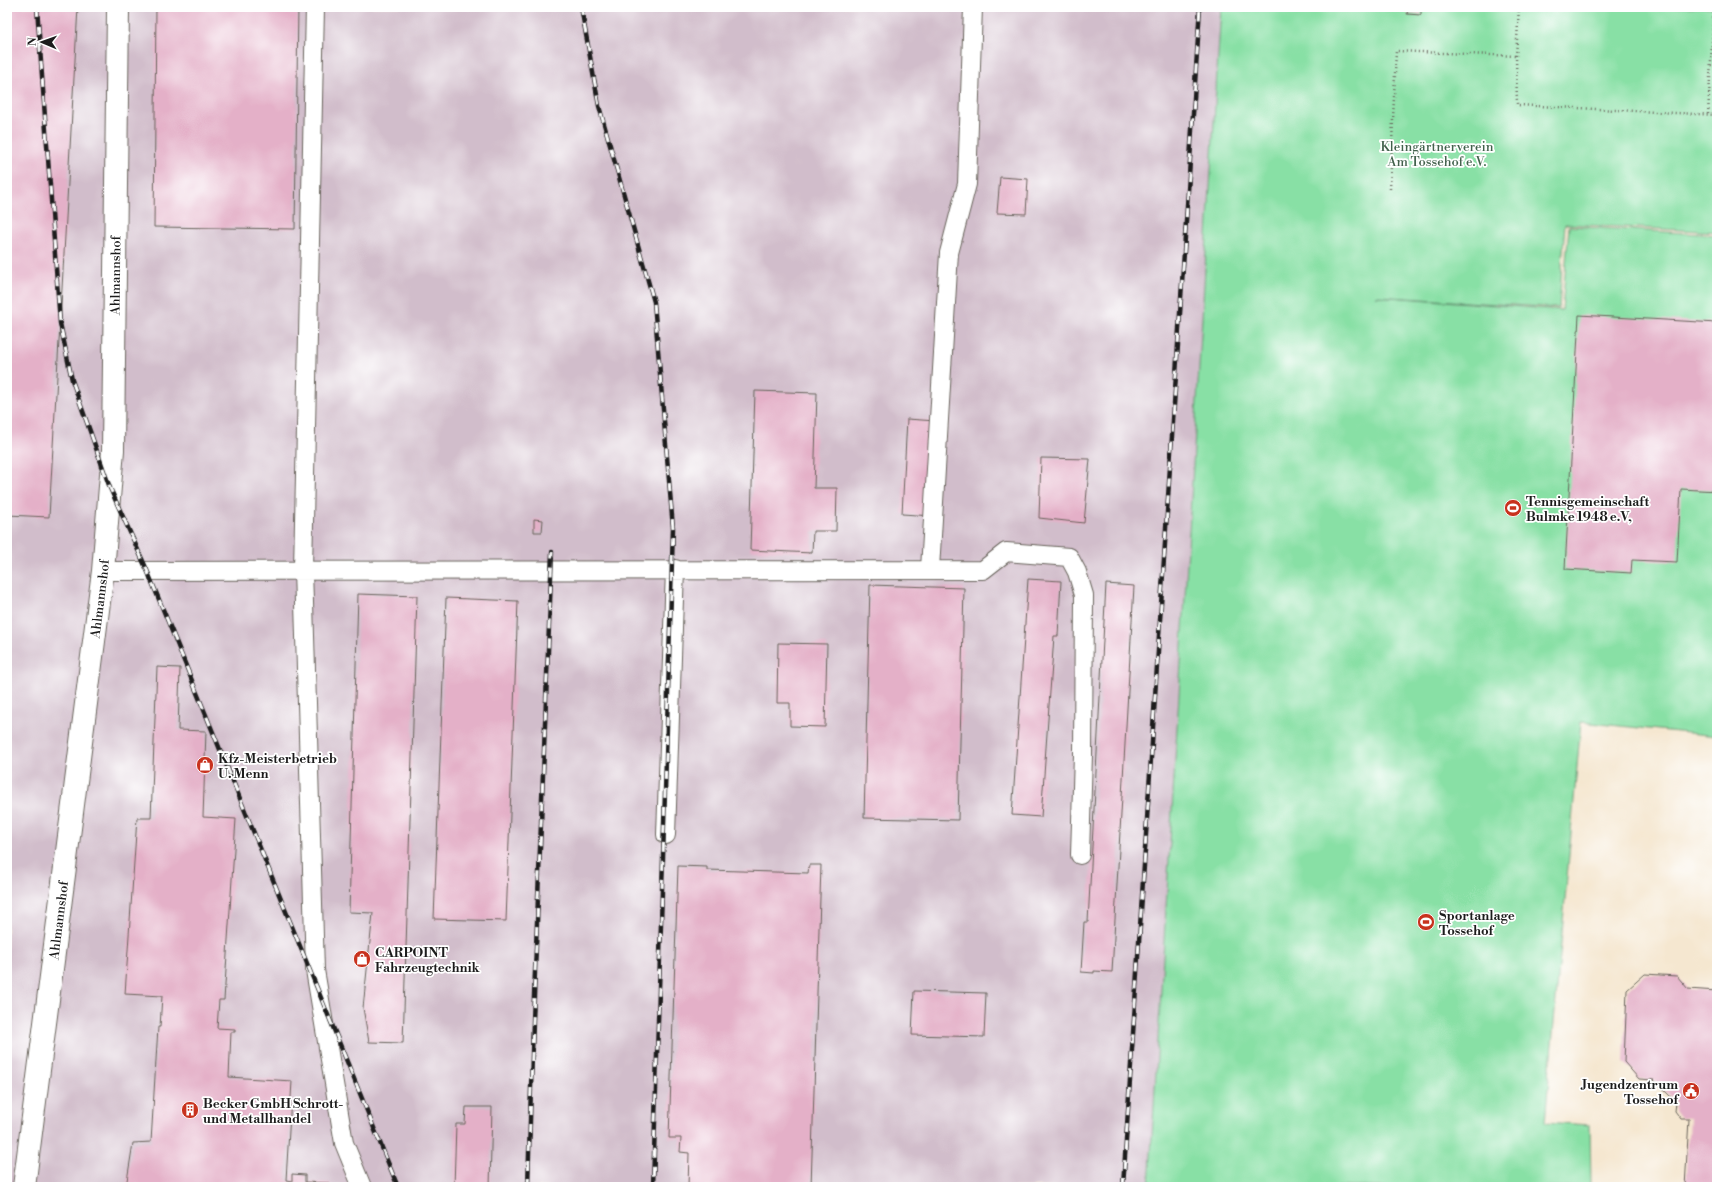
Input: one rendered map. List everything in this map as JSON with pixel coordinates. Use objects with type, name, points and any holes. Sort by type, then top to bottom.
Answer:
[{"type":"street","name":"Ahlmannshof","points":[[24,1187],[103,571],[113,450],[118,7]]},
{"type":"lane","points":[[315,7],[303,569],[315,970],[344,1143],[362,1187]]},
{"type":"lane","points":[[930,569],[949,253],[967,184],[972,7]]},
{"type":"lane","points":[[103,571],[303,569],[983,570],[1006,552],[1069,557],[1084,595],[1083,754],[1080,856]]},
{"type":"lane","points":[[666,835],[675,569]]},
{"type":"path","points":[[1518,7],[1516,106],[1717,115]]},
{"type":"path","points":[[1708,114],[1714,7]]},
{"type":"path","points":[[1390,189],[1396,51],[1516,56]]},
{"type":"shaded area","points":[[7,7],[1221,7],[1149,1187],[7,1187]]},
{"type":"green space","name":"Kleingärtnerverein Am Tossehof e.V.","points":[[1221,7],[1717,7],[1717,232],[1565,224],[1559,308],[1376,296],[1562,310],[1569,226],[1717,235],[1717,736],[1581,722],[1545,1122],[1590,1125],[1591,1187],[1149,1187]]},
{"type":"building","points":[[7,7],[78,7],[49,517],[7,515]]},
{"type":"building","points":[[156,7],[298,7],[295,229],[154,227]]},
{"type":"building","points":[[1408,7],[1421,7],[1421,15],[1407,14]]},
{"type":"building","points":[[1000,177],[1028,179],[1026,214],[997,213]]},
{"type":"building","name":"Tennisgemeinschaft Bulmke 1948 e.V,","points":[[1579,315],[1717,323],[1717,491],[1681,489],[1677,562],[1632,560],[1631,573],[1565,569]]},
{"type":"building","points":[[755,391],[817,393],[814,488],[837,488],[836,531],[813,531],[812,553],[750,550]]},
{"type":"building","points":[[907,419],[936,421],[932,516],[902,514]]},
{"type":"building","points":[[1041,458],[1090,459],[1084,523],[1039,518]]},
{"type":"building","points":[[534,519],[543,520],[542,532],[534,532]]},
{"type":"building","points":[[1028,579],[1061,581],[1058,636],[1054,636],[1041,817],[1012,815]]},
{"type":"building","points":[[1106,584],[1134,586],[1112,972],[1094,971],[1094,973],[1081,972],[1084,922],[1088,922]]},
{"type":"building","points":[[870,585],[964,588],[958,820],[864,818]]},
{"type":"building","points":[[358,594],[417,596],[403,1043],[369,1042],[363,1008],[373,913],[349,912]]},
{"type":"building","points":[[446,598],[518,601],[506,921],[434,919]]},
{"type":"building","points":[[778,643],[827,644],[825,727],[790,726],[790,703],[777,703]]},
{"type":"building","points":[[157,667],[180,668],[178,730],[206,731],[203,817],[236,819],[224,1000],[219,1000],[217,1028],[235,1029],[235,1032],[231,1032],[229,1077],[292,1081],[286,1180],[292,1181],[292,1174],[305,1175],[305,1182],[330,1183],[330,1187],[126,1187],[133,1143],[151,1142],[158,1027],[160,1027],[162,996],[125,994],[137,818],[151,818]]},
{"type":"building","points":[[809,865],[821,865],[811,1187],[688,1187],[689,1153],[680,1152],[681,1138],[669,1138],[678,866],[707,867],[707,870],[808,873]]},
{"type":"building","name":"Jugendzentrum Tossehof","points":[[1645,974],[1677,976],[1688,989],[1717,991],[1717,1187],[1685,1187],[1689,1119],[1681,1119],[1675,1111],[1676,1102],[1654,1080],[1639,1079],[1624,1062],[1627,990]]},
{"type":"building","points":[[914,991],[986,993],[984,1037],[912,1035]]},
{"type":"building","points":[[466,1107],[492,1107],[490,1187],[454,1187],[456,1124],[465,1124]]},
{"type":"railway","points":[[37,7],[60,323],[72,380],[110,488],[147,570],[398,1187]]},
{"type":"railway","points":[[581,7],[599,106],[654,302],[673,528],[653,1187]]},
{"type":"railway","points":[[1123,1187],[1200,7]]},
{"type":"railway","points":[[528,1187],[533,1021],[552,552]]},
{"type":"place","name":"Tennisgemeinschaft Bulmke 1948 e.V,","points":[[1513,508]]},
{"type":"place","name":"Kfz-Meisterbetrieb U. Menn","points":[[205,765]]},
{"type":"place","name":"Sportanlage Tossehof","points":[[1426,922]]},
{"type":"place","name":"CARPOINT Fahrzeugtechnik","points":[[362,959]]},
{"type":"place","name":"Jugendzentrum Tossehof","points":[[1691,1091]]},
{"type":"place","name":"Becker GmbH Schrott- und Metallhandel","points":[[190,1110]]}]
